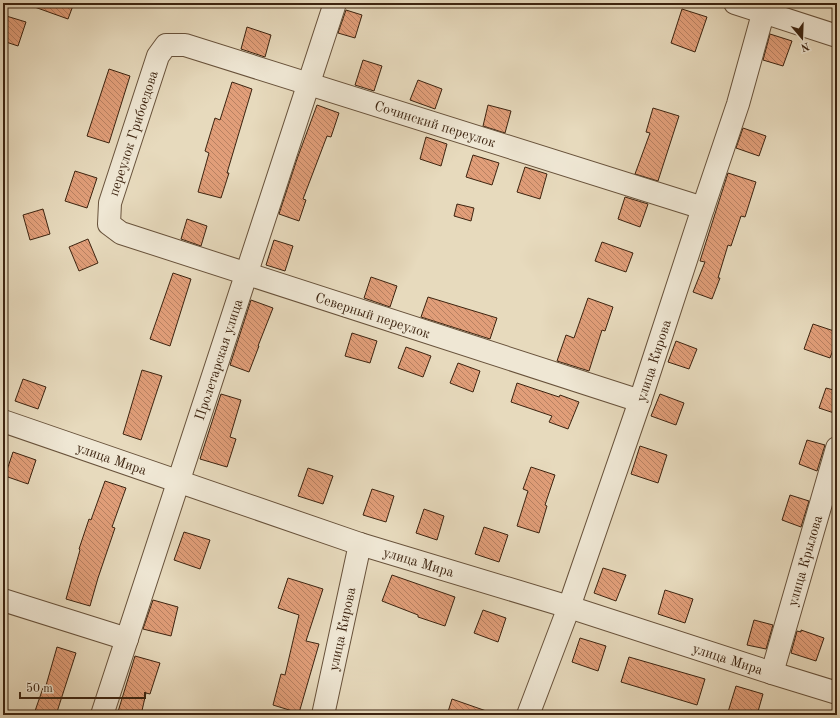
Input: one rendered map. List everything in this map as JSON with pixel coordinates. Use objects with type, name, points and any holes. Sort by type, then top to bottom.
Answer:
[{"type":"street","name":"Пролетарская улица","points":[[102,715],[334,3]]},
{"type":"street","points":[[735,3],[765,8],[837,36]]},
{"type":"street","name":"улица Кирова","points":[[528,715],[569,607],[640,401],[738,104],[765,8]]},
{"type":"street","name":"Сочинский переулок","points":[[166,45],[185,45],[703,208]]},
{"type":"street","name":"переулок Грибоедова","points":[[109,224],[110,203],[158,56],[166,45]]},
{"type":"street","name":"Северный переулок","points":[[109,224],[121,233],[640,401]]},
{"type":"street","name":"улица Мира","points":[[3,421],[360,544],[569,607],[837,693]]},
{"type":"street","name":"улица Крылова","points":[[772,673],[837,448]]},
{"type":"street","name":"улица Кирова","points":[[323,715],[360,544]]},
{"type":"street","points":[[3,600],[126,639]]},
{"type":"building","points":[[29,3],[74,3],[68,19],[29,5]]},
{"type":"building","points":[[682,9],[707,17],[695,52],[671,43]]},
{"type":"building","points":[[346,10],[362,15],[355,38],[338,33]]},
{"type":"building","points":[[3,15],[26,22],[18,46],[3,41]]},
{"type":"building","points":[[247,27],[271,35],[265,57],[241,49]]},
{"type":"building","points":[[770,34],[792,41],[783,66],[763,60]]},
{"type":"building","points":[[363,60],[382,66],[374,91],[355,85]]},
{"type":"building","points":[[109,69],[130,76],[109,143],[87,136]]},
{"type":"building","points":[[418,80],[442,89],[435,109],[410,100]]},
{"type":"building","points":[[232,82],[252,89],[221,198],[198,192],[209,153],[205,151],[215,118],[220,120]]},
{"type":"building","points":[[317,105],[339,113],[331,137],[327,136],[303,199],[306,200],[299,221],[279,214]]},
{"type":"building","points":[[488,105],[511,111],[505,133],[483,126]]},
{"type":"building","points":[[653,108],[679,116],[658,181],[635,174],[650,133],[646,132]]},
{"type":"building","points":[[743,128],[766,136],[759,156],[736,148]]},
{"type":"building","points":[[426,137],[447,144],[441,166],[420,159]]},
{"type":"building","points":[[473,155],[499,163],[492,185],[466,177]]},
{"type":"building","points":[[525,167],[547,174],[540,199],[517,192]]},
{"type":"building","points":[[75,171],[97,178],[87,208],[65,201]]},
{"type":"building","points":[[728,173],[756,182],[745,217],[741,216],[731,246],[728,245],[718,278],[720,278],[712,299],[693,292],[705,262],[700,261]]},
{"type":"building","points":[[625,197],[648,204],[640,227],[618,219]]},
{"type":"building","points":[[457,204],[474,208],[471,221],[454,216]]},
{"type":"building","points":[[43,209],[50,234],[30,240],[23,215]]},
{"type":"building","points":[[187,219],[207,226],[201,246],[181,239]]},
{"type":"building","points":[[88,239],[98,263],[79,271],[69,247]]},
{"type":"building","points":[[274,240],[293,246],[285,271],[266,265]]},
{"type":"building","points":[[602,242],[633,253],[626,272],[595,261]]},
{"type":"building","points":[[173,273],[191,279],[170,346],[150,339]]},
{"type":"building","points":[[371,277],[397,286],[390,307],[364,298]]},
{"type":"building","points":[[428,297],[497,318],[490,339],[421,317]]},
{"type":"building","points":[[588,298],[613,307],[605,331],[602,330],[589,371],[557,361],[566,335],[574,338]]},
{"type":"building","points":[[251,300],[273,308],[249,372],[230,365]]},
{"type":"building","points":[[813,324],[837,332],[837,339],[830,358],[804,349]]},
{"type":"building","points":[[352,333],[377,341],[370,363],[345,356]]},
{"type":"building","points":[[676,341],[697,349],[689,369],[668,362]]},
{"type":"building","points":[[406,347],[431,356],[423,377],[398,368]]},
{"type":"building","points":[[458,363],[480,371],[473,392],[450,383]]},
{"type":"building","points":[[142,370],[162,376],[141,440],[123,434]]},
{"type":"building","points":[[23,379],[46,387],[38,409],[15,401]]},
{"type":"building","points":[[517,383],[579,402],[568,429],[549,422],[552,416],[511,402]]},
{"type":"building","points":[[826,388],[837,391],[837,414],[819,408]]},
{"type":"building","points":[[221,394],[241,400],[230,437],[236,439],[227,467],[200,459]]},
{"type":"building","points":[[660,394],[684,403],[676,425],[651,416]]},
{"type":"building","points":[[807,440],[825,445],[817,471],[799,464]]},
{"type":"building","points":[[640,446],[667,455],[658,483],[631,474]]},
{"type":"building","points":[[13,452],[36,460],[28,484],[5,476]]},
{"type":"building","points":[[531,467],[555,475],[545,505],[547,506],[539,533],[517,526],[528,491],[523,489]]},
{"type":"building","points":[[308,468],[333,476],[323,504],[298,496]]},
{"type":"building","points":[[105,481],[126,488],[112,527],[115,528],[90,606],[66,599],[80,550],[79,549],[89,519],[91,520]]},
{"type":"building","points":[[372,489],[394,496],[386,522],[363,515]]},
{"type":"building","points":[[790,495],[809,501],[801,527],[782,520]]},
{"type":"building","points":[[424,509],[444,516],[437,540],[416,533]]},
{"type":"building","points":[[484,527],[508,535],[499,562],[475,554]]},
{"type":"building","points":[[184,532],[210,540],[200,569],[174,560]]},
{"type":"building","points":[[603,568],[626,575],[616,601],[594,593]]},
{"type":"building","points":[[392,575],[455,597],[445,626],[418,617],[418,615],[382,601]]},
{"type":"building","points":[[288,578],[323,589],[306,641],[319,644],[299,713],[273,705],[281,674],[285,675],[299,615],[278,608]]},
{"type":"building","points":[[665,590],[693,599],[685,623],[658,614]]},
{"type":"building","points":[[153,600],[178,607],[171,636],[143,629]]},
{"type":"building","points":[[483,610],[506,618],[498,642],[474,633]]},
{"type":"building","points":[[754,620],[773,625],[766,649],[747,645]]},
{"type":"building","points":[[801,630],[824,638],[816,661],[791,653],[797,631],[801,632]]},
{"type":"building","points":[[580,638],[606,646],[598,671],[572,662]]},
{"type":"building","points":[[57,647],[76,653],[56,715],[48,715],[35,711],[43,688],[45,689]]},
{"type":"building","points":[[135,656],[160,663],[150,694],[146,693],[141,715],[117,715]]},
{"type":"building","points":[[629,657],[705,679],[697,705],[621,682]]},
{"type":"building","points":[[736,686],[763,694],[757,715],[738,715],[728,712]]},
{"type":"building","points":[[452,699],[492,713],[492,715],[447,715]]}]
